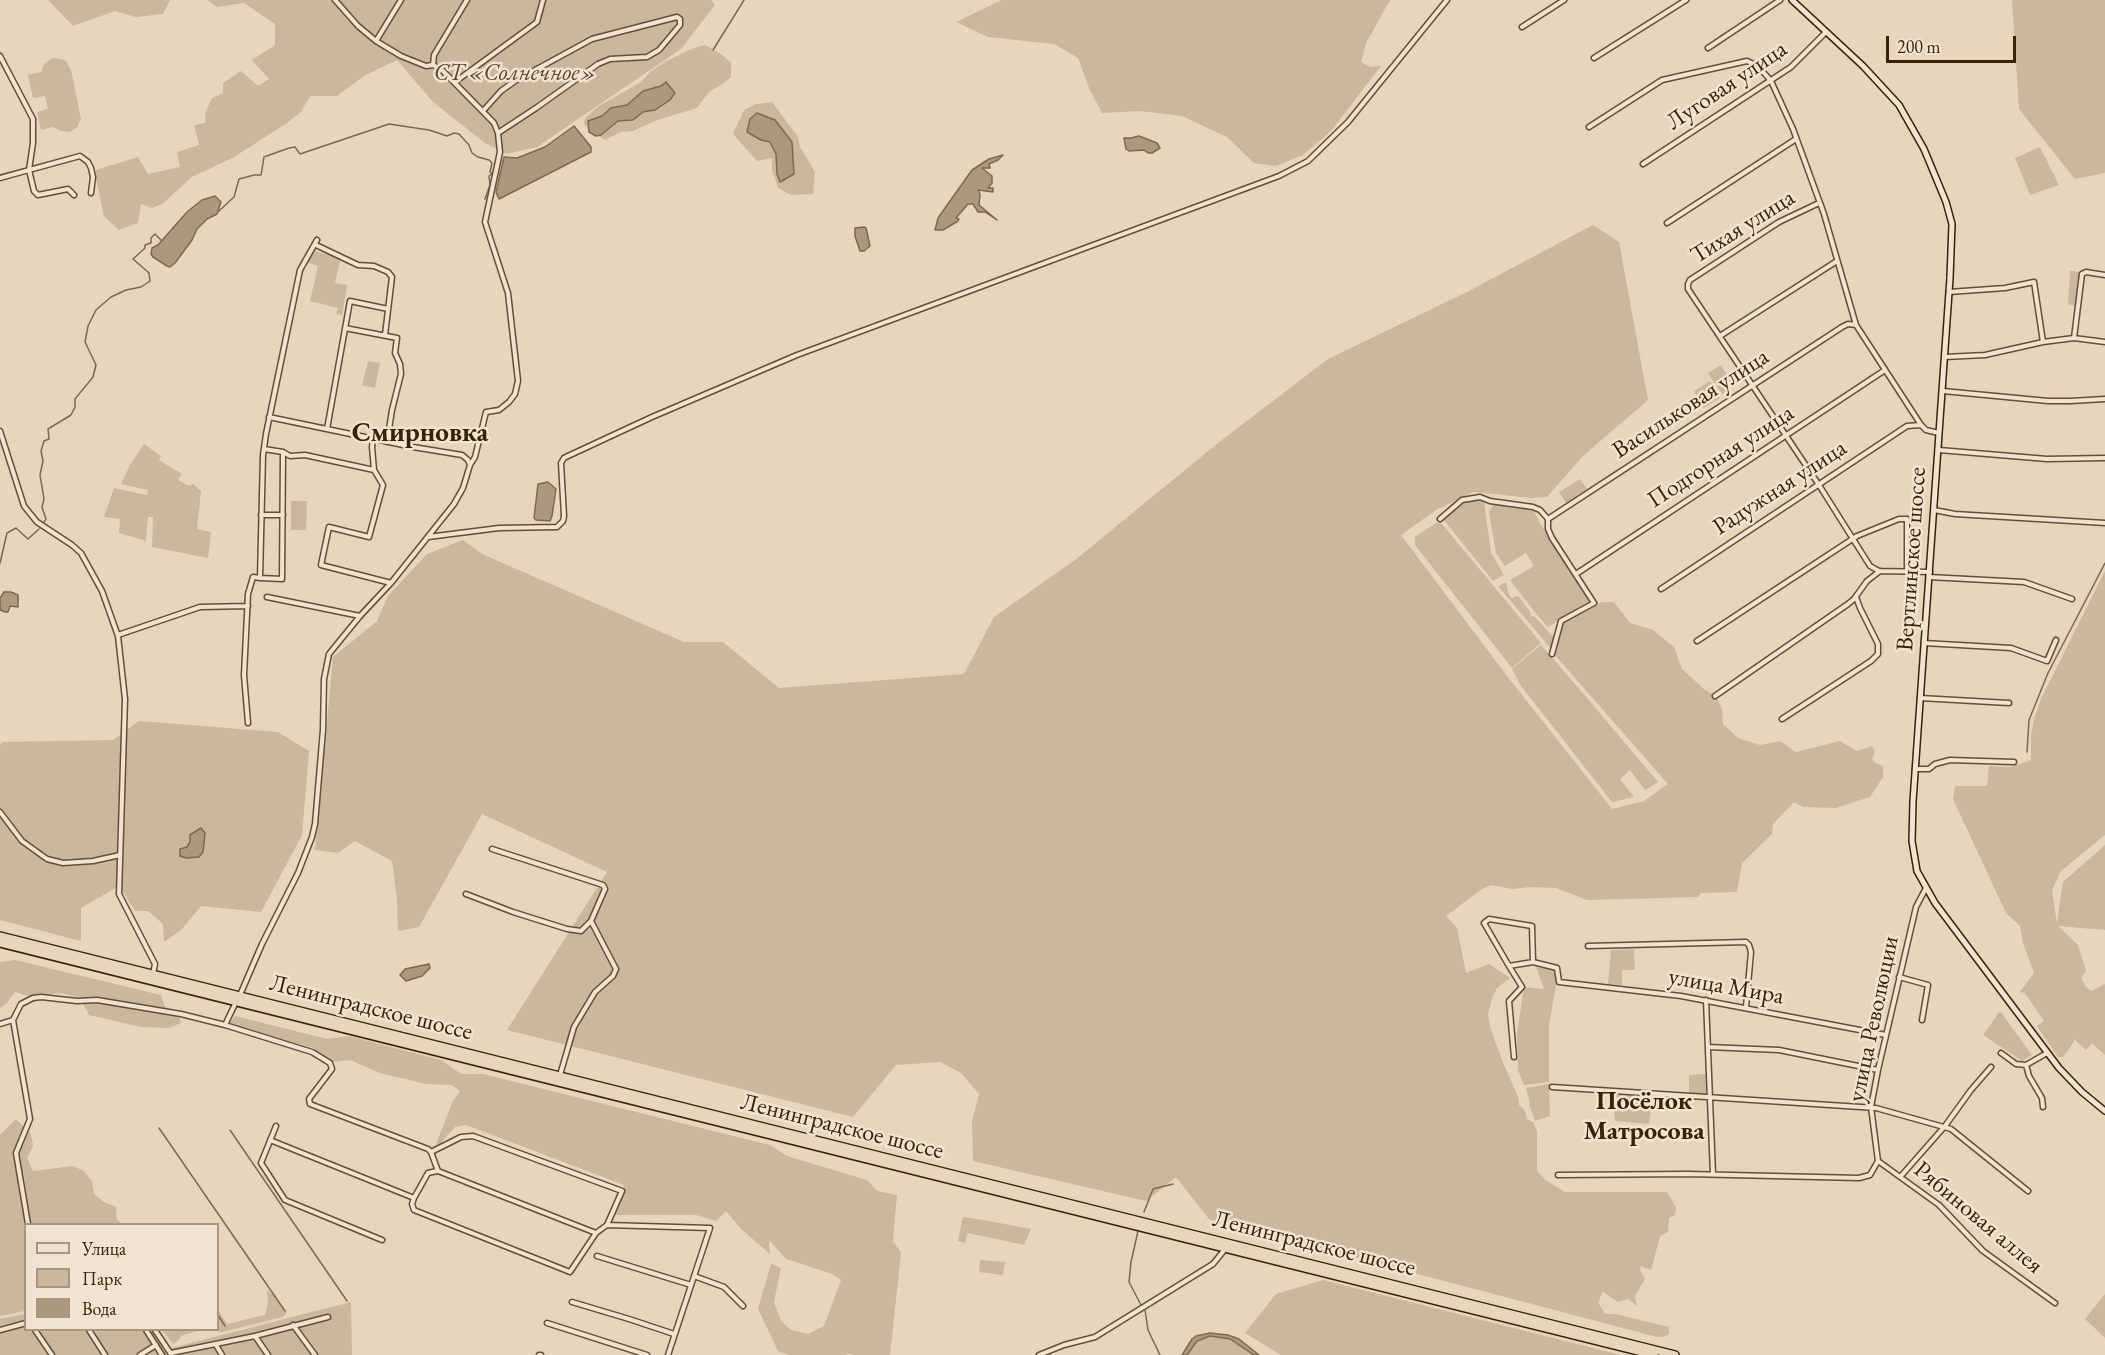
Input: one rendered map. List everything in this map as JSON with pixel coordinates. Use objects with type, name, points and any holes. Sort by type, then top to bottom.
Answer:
[{"type":"highway","name":"Ленинградское шоссе","points":[[0,936],[153,974],[238,999],[1675,1355]]},
{"type":"highway","name":"Ленинградское шоссе","points":[[0,943],[560,1076],[1654,1355]]},
{"type":"main road","name":"Вертлинское шоссе","points":[[1792,0],[1892,96],[1909,120],[1924,149],[1951,218],[1952,237],[1943,391],[1915,769],[1912,848],[1917,870],[1926,888],[2047,1053],[2072,1083],[2105,1111]]},
{"type":"street","points":[[225,1025],[263,941],[298,873],[312,837],[323,730],[324,679],[327,661],[333,647],[391,583],[454,504],[475,457],[486,412],[499,410],[509,402],[515,394],[518,381],[508,293],[485,222],[500,152],[498,132],[494,123],[442,70],[433,65],[426,66],[401,56],[376,41],[358,26],[335,0]]},
{"type":"street","points":[[376,41],[401,0]]},
{"type":"street","points":[[433,65],[434,55],[467,0]]},
{"type":"street","points":[[455,82],[533,26],[537,22],[543,0]]},
{"type":"street","points":[[428,537],[499,528],[557,527],[563,521],[564,516],[561,466],[564,458],[652,417],[797,355],[1278,176],[1308,161],[1348,122],[1447,0]]},
{"type":"street","points":[[1522,27],[1564,0]]},
{"type":"street","points":[[1594,58],[1686,0]]},
{"type":"street","points":[[1708,48],[1780,0]]},
{"type":"street","points":[[483,111],[501,91],[515,81],[592,39],[643,24],[677,17],[680,20],[680,25],[659,50],[647,57],[610,59],[598,64],[498,132]]},
{"type":"street","name":"Луговая улица","points":[[1643,164],[1772,81],[1800,60],[1826,32]]},
{"type":"street","points":[[0,56],[33,119],[33,143],[29,170],[34,191],[38,195],[68,189],[74,195]]},
{"type":"street","points":[[1589,128],[1658,82],[1670,77],[1746,61],[1755,64],[1772,81],[1793,129],[1819,203],[1856,325],[1926,430],[1940,433]]},
{"type":"street","points":[[1667,223],[1796,139]]},
{"type":"street","points":[[0,178],[80,156],[88,162],[91,168],[93,177],[91,193]]},
{"type":"street","name":"Тихая улица","points":[[1720,336],[1688,289],[1688,284],[1772,227],[1819,203]]},
{"type":"street","points":[[260,578],[264,449],[269,417],[300,270],[317,243],[358,265],[374,266],[388,272],[392,277],[385,336]]},
{"type":"street","points":[[1837,261],[1720,336],[1870,566],[1881,571],[1907,570],[2024,582],[2072,599]]},
{"type":"street","points":[[2074,338],[2082,274],[2085,272],[2105,275]]},
{"type":"street","points":[[1949,292],[2005,288],[2034,282],[2043,342]]},
{"type":"street","points":[[327,429],[350,301],[388,309]]},
{"type":"street","name":"Васильковая улица","points":[[1548,519],[1842,327],[1848,324],[1856,325]]},
{"type":"street","points":[[345,328],[397,338],[395,353],[401,367],[387,442]]},
{"type":"street","points":[[1945,357],[1984,355],[2043,342],[2074,338],[2105,342]]},
{"type":"street","name":"Подгорная улица","points":[[1576,574],[1885,370]]},
{"type":"street","points":[[1943,391],[2048,400],[2105,399]]},
{"type":"street","points":[[269,417],[462,455],[470,465]]},
{"type":"street","name":"Радужная улица","points":[[1660,589],[1907,426],[1922,424]]},
{"type":"street","points":[[0,431],[24,506],[37,522],[81,553],[102,591],[118,635],[125,699],[119,894],[155,964],[153,974]]},
{"type":"street","points":[[373,439],[374,470],[383,485],[369,537],[329,527],[321,566],[391,583]]},
{"type":"street","points":[[264,449],[283,452],[290,456],[304,455],[374,470]]},
{"type":"street","points":[[1938,450],[2038,458],[2105,458]]},
{"type":"street","points":[[248,723],[244,675],[248,594],[253,577],[282,579],[283,452]]},
{"type":"street","points":[[1440,519],[1462,500],[1480,497],[1490,501],[1533,507],[1540,510],[1548,519],[1550,534],[1594,603],[1561,621],[1552,654]]},
{"type":"street","points":[[1934,510],[1954,514],[2105,522]]},
{"type":"street","points":[[261,515],[283,515]]},
{"type":"street","points":[[1697,641],[1853,538],[1899,519],[1907,519],[1907,570]]},
{"type":"street","points":[[1715,696],[1856,596],[1867,581],[1881,571]]},
{"type":"street","points":[[1782,719],[1871,661],[1878,654],[1878,644],[1856,596]]},
{"type":"street","points":[[267,597],[360,616]]},
{"type":"street","points":[[118,635],[200,606],[248,606]]},
{"type":"street","points":[[1924,643],[2011,648],[2047,661],[2056,640]]},
{"type":"street","points":[[1920,698],[2009,703]]},
{"type":"street","points":[[1915,769],[1929,769],[1944,761],[2014,762]]},
{"type":"street","points":[[0,812],[22,841],[47,859],[63,863],[93,861],[120,855]]},
{"type":"street","points":[[466,894],[567,929],[581,931],[591,921],[605,889],[603,885],[492,849]]},
{"type":"street","name":"улица Революции","points":[[1878,1161],[1871,1107],[1916,907],[1926,888]]},
{"type":"street","points":[[1509,966],[1533,962],[1532,926],[1489,919],[1484,923],[1509,966],[1522,987],[1509,1001],[1514,1057]]},
{"type":"street","points":[[560,1076],[574,1027],[595,992],[613,976],[616,969],[591,921]]},
{"type":"street","points":[[1588,946],[1746,942],[1750,952],[1746,1007]]},
{"type":"street","name":"улица Мира","points":[[1533,962],[1557,968],[1559,982],[1706,1000],[1886,1035]]},
{"type":"street","points":[[1899,976],[1928,985],[1922,1020]]},
{"type":"street","points":[[28,1223],[16,1153],[30,1119],[13,1020],[21,1004],[41,997],[77,1001],[97,1000],[181,1014],[312,1052],[330,1063],[332,1069],[309,1099],[310,1104],[428,1149],[438,1171]]},
{"type":"street","points":[[1706,1000],[1713,1174]]},
{"type":"street","points":[[0,1024],[13,1020]]},
{"type":"street","points":[[1708,1047],[1779,1050],[1878,1070]]},
{"type":"street","points":[[2001,1053],[2016,1064],[2026,1065],[2047,1053]]},
{"type":"street","points":[[2026,1065],[2029,1076],[2042,1098],[2043,1107]]},
{"type":"street","points":[[1901,1176],[1945,1126],[1991,1066]]},
{"type":"street","points":[[1552,1087],[1871,1107],[1945,1126],[2028,1191]]},
{"type":"street","points":[[276,1126],[261,1163],[285,1200],[382,1240]]},
{"type":"street","points":[[431,1152],[461,1137],[472,1136],[622,1191],[607,1225],[596,1233],[570,1272],[414,1210],[412,1204],[414,1198],[428,1173],[438,1171],[596,1233]]},
{"type":"street","points":[[270,1140],[414,1198]]},
{"type":"street","points":[[1558,1175],[1713,1174],[1859,1178],[1870,1175],[1878,1161]]},
{"type":"street","name":"Рябиновая аллея","points":[[1878,1161],[1939,1204],[1977,1246],[2055,1303]]},
{"type":"street","points":[[607,1225],[710,1228],[668,1355]]},
{"type":"street","points":[[1039,1355],[1064,1345],[1095,1337],[1213,1264],[1228,1246]]},
{"type":"street","points":[[597,1256],[691,1285]]},
{"type":"street","points":[[694,1275],[724,1287],[743,1306]]},
{"type":"street","points":[[572,1302],[674,1334]]},
{"type":"street","points":[[156,1331],[172,1354],[328,1317]]},
{"type":"street","points":[[547,1323],[647,1355]]},
{"type":"street","points":[[0,1330],[24,1324]]},
{"type":"street","points":[[293,1325],[315,1355]]},
{"type":"street","points":[[36,1331],[52,1355]]},
{"type":"street","points":[[90,1331],[105,1355]]},
{"type":"street","points":[[147,1331],[162,1355]]},
{"type":"street","points":[[255,1336],[268,1355]]},
{"type":"street","points":[[140,1355],[156,1345]]},
{"type":"street","points":[[216,1345],[222,1355]]},
{"type":"green space","points":[[48,0],[170,0],[163,14],[136,17],[115,11],[73,26]]},
{"type":"green space","name":"СТ «Солнечное»","points":[[207,0],[711,0],[715,5],[681,49],[537,147],[507,154],[485,143],[433,102],[397,60],[364,76],[337,96],[310,96],[301,112],[287,123],[234,157],[192,177],[162,204],[152,208],[141,204],[138,223],[119,230],[104,216],[96,170],[138,157],[148,174],[180,167],[177,152],[199,145],[194,125],[206,123],[205,113],[212,98],[223,93],[223,83],[241,71],[258,86],[269,79],[252,60],[275,45],[275,24],[244,3],[217,7]]},
{"type":"green space","points":[[1002,0],[1390,0],[1366,43],[1361,62],[1371,67],[1381,66],[1331,131],[1303,155],[1276,166],[1254,163],[1227,137],[1182,116],[1139,111],[1102,113],[1089,88],[1078,58],[1054,44],[988,37],[956,22]]},
{"type":"green space","points":[[2012,0],[2105,0],[2105,173],[2075,179],[2019,109]]},
{"type":"green space","points":[[705,45],[731,63],[731,77],[709,92],[697,108],[657,120],[633,131],[621,132],[605,140],[584,124],[585,118],[599,106],[641,82],[650,72],[665,62]]},
{"type":"green space","points":[[53,58],[65,60],[71,70],[81,119],[77,127],[70,132],[53,127],[41,130],[37,112],[48,109],[45,96],[33,98],[28,75],[41,72],[45,63]]},
{"type":"green space","points":[[772,102],[798,137],[800,147],[815,172],[813,194],[791,195],[778,188],[772,170],[772,158],[757,161],[733,134],[744,110],[756,104]]},
{"type":"green space","points":[[2040,147],[2059,185],[2030,195],[2015,158]]},
{"type":"green space","points":[[1593,225],[1619,242],[1648,400],[1583,456],[1547,497],[1532,498],[1473,492],[1436,510],[1401,535],[1507,676],[1612,809],[1644,801],[1668,784],[1554,654],[1564,623],[1602,602],[1614,602],[1630,623],[1653,630],[1674,647],[1682,669],[1704,689],[1717,697],[1722,710],[1723,724],[1738,738],[1760,745],[1780,741],[1796,752],[1840,741],[1857,751],[1872,746],[1875,752],[1872,759],[1883,766],[1883,777],[1870,797],[1836,808],[1803,807],[1794,802],[1773,824],[1772,834],[1742,863],[1737,892],[1701,893],[1698,897],[1587,900],[1556,888],[1512,889],[1491,885],[1482,889],[1446,916],[1457,928],[1466,973],[1489,964],[1510,978],[1497,988],[1488,1015],[1490,1027],[1519,1099],[1519,1105],[1525,1111],[1527,1119],[1533,1122],[1537,1131],[1537,1171],[1545,1180],[1565,1192],[1667,1192],[1676,1208],[1675,1215],[1669,1218],[1668,1232],[1660,1236],[1651,1270],[1641,1266],[1640,1270],[1645,1279],[1635,1296],[1637,1306],[1628,1299],[1618,1302],[1603,1292],[1598,1302],[1605,1314],[1615,1314],[1669,1327],[1669,1334],[1663,1337],[1209,1219],[1176,1177],[1146,1201],[973,1161],[972,1121],[979,1094],[961,1073],[940,1062],[896,1065],[853,1117],[507,1030],[607,872],[482,814],[419,927],[398,931],[392,861],[355,841],[338,853],[315,850],[333,657],[377,621],[388,596],[427,554],[463,540],[482,554],[684,642],[723,642],[779,688],[964,674],[994,617],[1075,560],[1218,443],[1328,359],[1467,292]]},
{"type":"green space","points":[[314,251],[336,257],[340,261],[335,283],[347,285],[342,315],[336,314],[338,308],[310,301],[318,266],[306,262]]},
{"type":"green space","points":[[2070,271],[2080,272],[2076,306],[2068,304]]},
{"type":"green space","points":[[368,361],[380,363],[375,388],[362,385]]},
{"type":"green space","points":[[1721,365],[1734,386],[1722,394],[1708,373]]},
{"type":"green space","points":[[1710,381],[1720,398],[1704,408],[1694,391]]},
{"type":"green space","points":[[144,444],[161,456],[159,460],[182,474],[178,480],[189,486],[193,484],[201,491],[197,529],[211,532],[208,558],[152,547],[153,517],[148,517],[146,541],[119,533],[120,519],[104,517],[114,488],[147,495],[148,490],[121,484]]},
{"type":"green space","points":[[1580,479],[1587,489],[1566,503],[1559,492]]},
{"type":"green space","points":[[1476,499],[1484,501],[1491,553],[1504,575],[1493,581],[1443,519],[1461,502]]},
{"type":"green space","points":[[291,501],[307,501],[306,530],[291,530]]},
{"type":"green space","points":[[1493,505],[1533,509],[1589,601],[1548,627],[1510,580],[1534,566],[1526,553],[1505,566],[1496,553],[1489,512]]},
{"type":"green space","points":[[1436,523],[1442,524],[1541,643],[1512,668],[1415,545],[1415,537]]},
{"type":"green space","points":[[2105,571],[2105,835],[2061,871],[2052,890],[2057,923],[2063,882],[2105,845],[2105,930],[2058,926],[2078,945],[2086,971],[2081,978],[2087,988],[2091,991],[2105,984],[2105,1055],[2092,1043],[2086,1050],[2074,1039],[2063,1057],[2058,1057],[2037,1026],[2044,1021],[2025,993],[2020,992],[2034,973],[2023,943],[2020,926],[2006,913],[1953,799],[1955,786],[1987,786],[1989,766],[2011,767],[2031,760],[2031,736],[2041,699]]},
{"type":"green space","points":[[1506,582],[1509,595],[1512,598],[1518,596],[1531,616],[1535,617],[1555,639],[1551,649],[1499,587]]},
{"type":"green space","points":[[1541,645],[1658,782],[1645,790],[1630,770],[1620,779],[1634,797],[1612,802],[1521,686],[1512,669]]},
{"type":"green space","points":[[139,721],[278,732],[309,751],[302,835],[261,912],[201,906],[181,930],[164,942],[163,924],[148,911],[135,911],[119,886],[81,908],[81,941],[0,920],[0,746],[2,742],[113,740]]},
{"type":"green space","points":[[1634,949],[1635,970],[1622,970],[1622,985],[1608,984],[1611,950]]},
{"type":"green space","points":[[15,960],[161,995],[165,1007],[178,1013],[181,1023],[169,1028],[141,1027],[89,1015],[80,998],[62,993],[28,996],[15,992],[0,1008],[0,962]]},
{"type":"green space","points":[[1536,967],[1557,970],[1549,1025],[1549,1082],[1524,1085],[1518,1070],[1517,1033],[1524,987],[1544,989]]},
{"type":"green space","points":[[2000,1011],[2032,1055],[2022,1061],[1983,1035]]},
{"type":"green space","points":[[235,1016],[327,1039],[349,1036],[441,1060],[461,1074],[483,1074],[770,1145],[787,1156],[867,1180],[877,1191],[897,1195],[893,1241],[901,1253],[890,1355],[845,1353],[848,1355],[789,1355],[778,1351],[758,1309],[771,1264],[781,1268],[774,1302],[781,1321],[791,1330],[808,1334],[824,1326],[841,1280],[832,1274],[786,1259],[769,1240],[770,1254],[741,1229],[726,1211],[716,1221],[696,1215],[614,1215],[624,1185],[466,1125],[455,1127],[440,1144],[436,1144],[453,1101],[460,1091],[451,1085],[426,1084],[380,1073],[350,1060],[332,1062],[318,1056],[314,1048],[229,1024]]},
{"type":"green space","points":[[1706,1074],[1706,1094],[1689,1094],[1689,1075]]},
{"type":"green space","points":[[1549,1084],[1550,1116],[1535,1121],[1526,1088]]},
{"type":"green space","points":[[1612,1092],[1652,1096],[1649,1124],[1615,1121]]},
{"type":"green space","points":[[16,1119],[31,1134],[33,1146],[27,1158],[33,1171],[73,1166],[84,1171],[92,1181],[94,1194],[104,1202],[116,1207],[117,1220],[122,1223],[24,1223],[24,1311],[0,1316],[0,1135]]},
{"type":"green space","points":[[963,1217],[1031,1229],[1024,1245],[968,1233],[965,1243],[958,1241]]},
{"type":"green space","points":[[980,1260],[1005,1262],[1003,1275],[979,1272]]},
{"type":"green space","points":[[1323,1280],[1621,1355],[1281,1355],[1245,1333],[1276,1294]]},
{"type":"green space","points":[[267,1290],[275,1296],[287,1313],[283,1317],[218,1331],[219,1312],[227,1324],[265,1315],[268,1303]]},
{"type":"green space","points":[[2105,1294],[2105,1338],[2085,1319]]},
{"type":"green space","points":[[351,1302],[352,1355],[0,1355],[0,1319],[24,1314],[24,1331],[159,1331],[171,1348]]},
{"type":"green space","points":[[163,1331],[198,1331],[181,1336],[173,1344]]},
{"type":"green space","points":[[1210,1336],[1230,1339],[1254,1355],[1179,1355],[1189,1351],[1197,1341]]},
{"type":"water","points":[[666,82],[675,93],[670,100],[655,110],[643,112],[633,120],[618,121],[601,135],[596,136],[589,132],[588,121],[602,116],[611,108],[627,105],[643,91],[661,86]]},
{"type":"water","points":[[757,113],[775,120],[792,142],[794,174],[780,182],[777,174],[776,154],[770,142],[747,132],[750,119]]},
{"type":"water","points":[[574,126],[591,147],[591,152],[499,199],[496,192],[504,157],[517,158],[545,147]]},
{"type":"water","points":[[1139,136],[1157,143],[1160,148],[1152,153],[1126,149],[1124,138]]},
{"type":"water","points":[[1003,155],[989,164],[990,168],[982,168],[992,176],[992,183],[988,188],[993,188],[993,192],[978,190],[979,205],[997,220],[985,212],[978,212],[973,204],[968,204],[956,218],[959,219],[958,221],[943,230],[935,230],[938,218],[972,170],[989,159]]},
{"type":"water","points":[[215,196],[221,202],[217,214],[207,219],[197,229],[175,263],[170,267],[153,257],[152,248],[158,245],[187,212],[202,200]]},
{"type":"water","points":[[864,227],[870,246],[860,251],[855,228]]},
{"type":"water","points":[[548,482],[556,489],[552,516],[550,521],[536,520],[534,518],[538,484]]},
{"type":"water","points":[[4,592],[18,595],[18,607],[10,606],[8,612],[0,610],[0,598]]},
{"type":"water","points":[[201,828],[205,833],[203,852],[199,857],[180,856],[180,849],[187,847],[190,842],[190,835]]},
{"type":"water","points":[[429,964],[430,968],[422,976],[406,981],[400,975],[405,969]]},
{"type":"water","points":[[1210,1333],[1239,1339],[1259,1355],[1254,1355],[1230,1339],[1210,1336],[1197,1341],[1187,1355],[1182,1355],[1192,1339]]},
{"type":"waterway","points":[[713,50],[744,0]]},
{"type":"waterway","points":[[219,211],[234,197],[239,179],[261,175],[264,157],[295,147],[300,154],[389,124],[429,130],[447,136],[454,133],[459,134],[469,145],[472,153],[492,163],[490,172],[492,174],[489,176],[490,185],[485,199]]},
{"type":"waterway","points":[[44,522],[46,519],[42,507],[44,499],[40,475],[43,461],[41,451],[44,441],[49,439],[48,429],[71,415],[75,407],[75,399],[93,377],[96,365],[85,342],[88,326],[96,310],[111,297],[126,290],[141,287],[150,281],[149,273],[133,259],[145,248],[145,245],[151,243],[151,238],[155,234],[161,240]]},
{"type":"waterway","points":[[0,563],[7,533],[16,528],[28,539],[39,529]]},
{"type":"waterway","points":[[2027,752],[2029,720],[2048,673],[2105,563]]},
{"type":"waterway","points":[[159,1128],[285,1311]]},
{"type":"waterway","points":[[230,1130],[347,1301]]},
{"type":"waterway","points":[[1144,1212],[1153,1189],[1173,1184]]},
{"type":"waterway","points":[[1138,1231],[1129,1282],[1141,1305]]},
{"type":"waterway","points":[[1145,1310],[1148,1330],[1160,1355]]},
{"type":"waterway","points":[[219,1317],[225,1326]]},
{"type":"district","name":"Смирновка","points":[[420,434]]},
{"type":"district","name":"Посёлок Матросова","points":[[1644,1117]]}]
